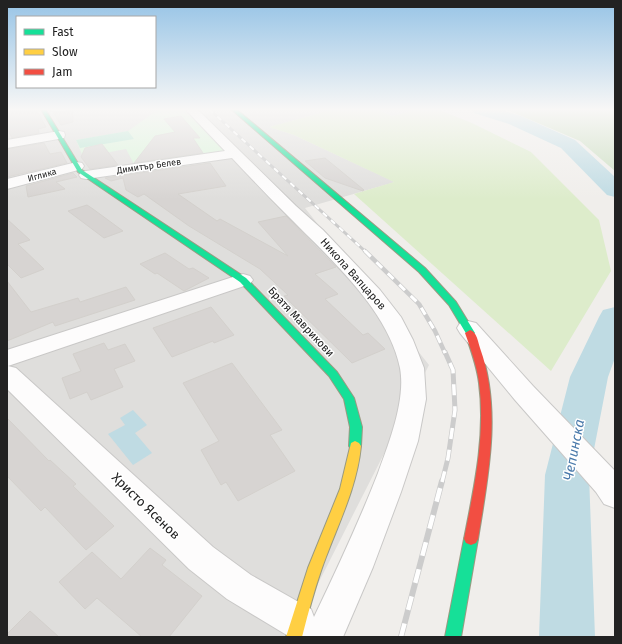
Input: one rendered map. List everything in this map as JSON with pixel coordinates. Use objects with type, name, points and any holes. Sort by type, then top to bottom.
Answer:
[{"type":"street","points":[[7,144],[36,139]]},
{"type":"street","name":"Братя Маврикови","points":[[61,139],[81,171],[243,280],[333,374],[349,398],[356,427],[354,461],[342,505],[319,559],[296,630]]},
{"type":"street","name":"Никола Вапцаров","points":[[222,139],[290,209],[317,234],[373,294],[390,317],[402,340],[412,368],[414,399],[404,441],[367,539],[324,637]]},
{"type":"street","points":[[268,139],[422,270],[447,296],[467,327],[524,393],[611,489]]},
{"type":"street","name":"Димитър Белев","points":[[81,171],[236,153]]},
{"type":"street","name":"Иглика","points":[[7,184],[81,171]]},
{"type":"street","points":[[7,358],[243,280]]},
{"type":"street","points":[[453,637],[474,531],[485,450],[486,389],[481,366],[467,327]]},
{"type":"street","name":"Христо Ясенов","points":[[7,374],[200,558],[296,630]]},
{"type":"shaded area","points":[[7,139],[303,139],[395,182],[305,208],[429,365],[291,637],[7,637]]},
{"type":"green space","points":[[81,139],[134,139],[80,148],[76,140]]},
{"type":"green space","points":[[215,139],[227,152],[135,166],[126,149],[83,157],[76,140]]},
{"type":"green space","points":[[303,139],[505,139],[531,152],[599,220],[611,271],[551,371],[354,194],[394,182]]},
{"type":"green space","points":[[575,139],[615,139],[615,171],[580,141]]},
{"type":"water","points":[[133,410],[147,425],[135,433],[152,453],[133,465],[108,434],[125,425],[120,418]]},
{"type":"building","points":[[153,139],[194,139],[203,153],[134,163]]},
{"type":"building","points":[[44,143],[50,154],[61,152],[67,163],[7,177],[7,149]]},
{"type":"building","points":[[102,144],[118,165],[90,169],[81,157],[85,148]]},
{"type":"building","points":[[325,158],[364,190],[363,191],[325,178],[305,161]]},
{"type":"building","points":[[210,163],[226,186],[178,194],[217,221],[220,219],[288,256],[258,222],[286,216],[336,267],[315,274],[338,294],[325,299],[363,335],[368,333],[385,349],[352,363],[284,296],[288,295],[260,269],[189,226],[144,194],[138,197],[126,190],[123,178],[111,181],[105,178]]},
{"type":"building","points":[[73,173],[77,177],[56,182],[65,189],[28,197],[26,186]]},
{"type":"building","points":[[87,205],[123,231],[104,238],[68,211]]},
{"type":"building","points":[[7,219],[30,240],[18,244],[44,269],[21,278],[7,264]]},
{"type":"building","points":[[165,253],[189,269],[193,268],[209,278],[184,291],[157,273],[155,274],[140,264]]},
{"type":"building","points":[[7,281],[31,312],[78,298],[80,302],[126,287],[135,300],[55,326],[53,322],[7,341]]},
{"type":"building","points":[[211,307],[234,335],[214,343],[213,341],[172,357],[153,328]]},
{"type":"building","points":[[104,343],[108,350],[125,344],[135,361],[114,369],[123,387],[91,400],[87,392],[70,399],[62,378],[81,371],[73,354]]},
{"type":"building","points":[[232,363],[282,430],[270,435],[295,471],[238,501],[226,482],[221,485],[201,450],[219,441],[183,383]]},
{"type":"building","points":[[7,418],[49,461],[50,460],[76,484],[73,486],[114,526],[86,550],[45,507],[41,511],[7,476]]},
{"type":"building","points":[[150,548],[166,560],[162,565],[202,596],[169,637],[142,637],[97,598],[85,609],[59,582],[92,552],[121,579]]},
{"type":"building","points":[[30,611],[59,637],[7,637],[7,634]]},
{"type":"waterway","name":"Чепинска","points":[[557,139],[568,144],[615,190]]},
{"type":"waterway","name":"Чепинска","points":[[567,637],[567,475],[589,377],[615,317]]},
{"type":"railway","points":[[242,139],[366,252]]},
{"type":"railway","points":[[365,251],[419,304],[435,331],[445,353]]},
{"type":"railway","points":[[442,482],[448,458],[455,410],[453,370],[445,352]]},
{"type":"railway","points":[[401,637],[442,481]]},
{"type":"traffic: fast","points":[[61,139],[80,171],[243,280],[333,374],[349,398],[356,427],[355,446]]},
{"type":"traffic: fast","points":[[268,139],[422,270],[453,304],[470,333]]},
{"type":"traffic: fast","points":[[453,637],[471,539]]},
{"type":"traffic: slow","points":[[294,637],[315,568],[342,503],[350,475],[355,446]]},
{"type":"traffic: jam","points":[[470,333],[479,358],[484,383],[486,409],[484,461],[471,539]]}]
